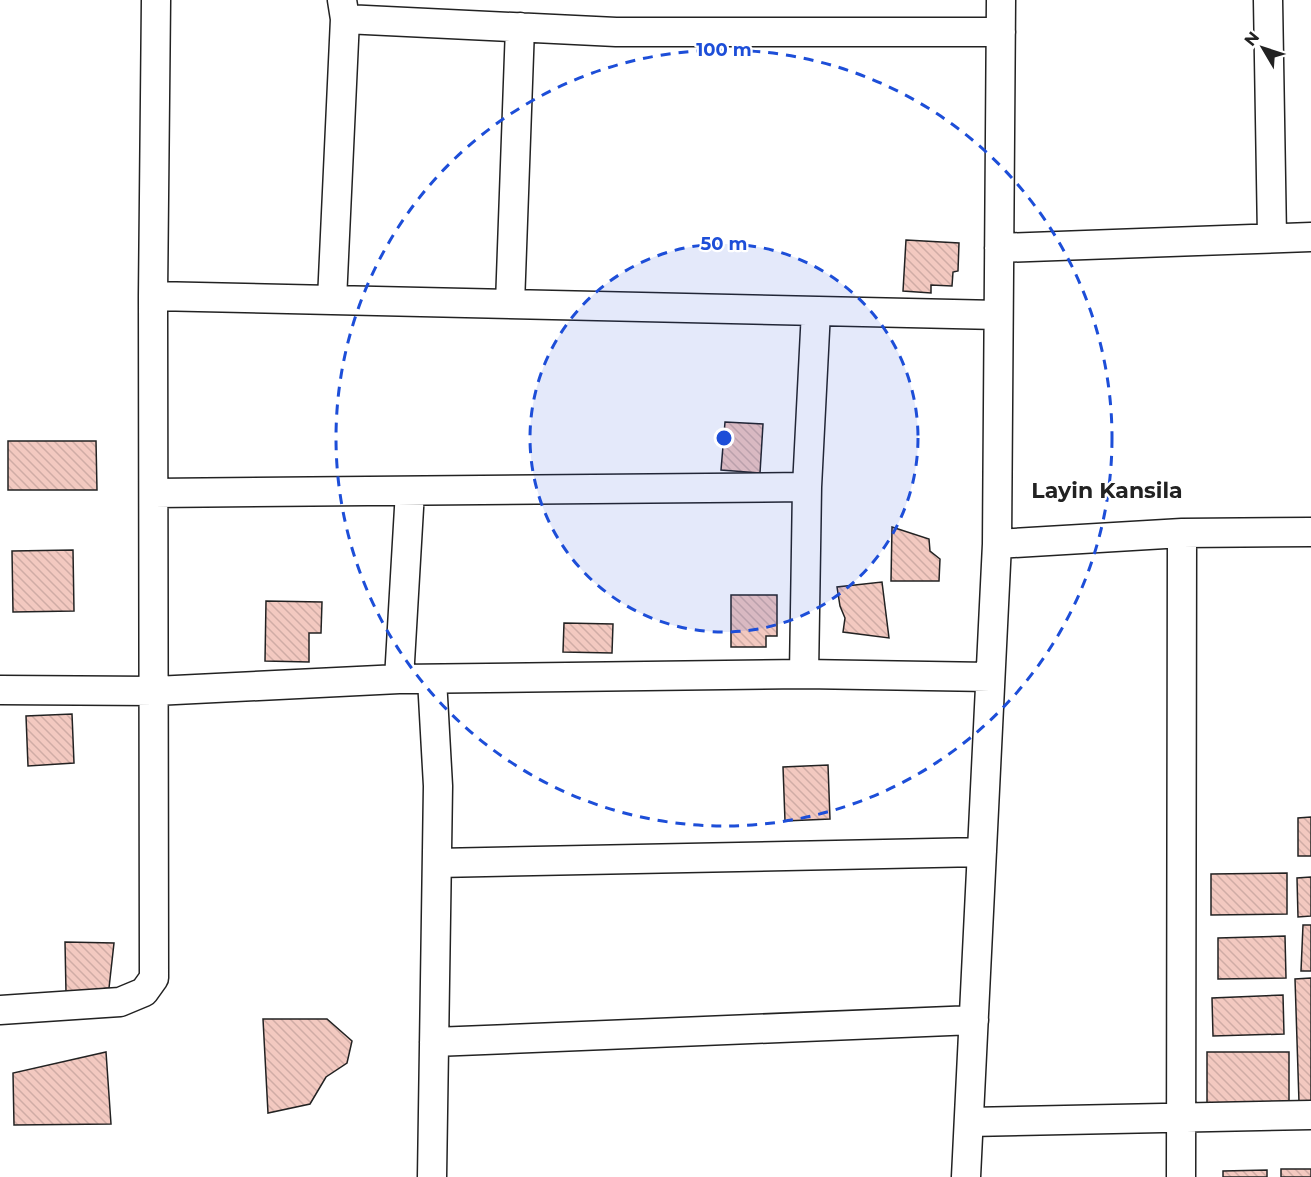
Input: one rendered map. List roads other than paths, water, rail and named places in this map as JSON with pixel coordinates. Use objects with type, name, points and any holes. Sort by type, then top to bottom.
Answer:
[{"type":"street","points":[[0,1010],[120,1002],[144,992],[154,978],[153,296],[156,0]]},
{"type":"street","points":[[966,1177],[997,544],[1001,0]]},
{"type":"street","points":[[1268,0],[1272,237]]},
{"type":"street","points":[[332,300],[344,9],[520,27],[616,32],[1001,32]]},
{"type":"street","points":[[510,304],[520,27]]},
{"type":"street","points":[[999,248],[1311,237]]},
{"type":"street","points":[[153,296],[998,315]]},
{"type":"street","points":[[804,674],[807,487],[816,311]]},
{"type":"street","points":[[154,493],[807,487]]},
{"type":"street","points":[[399,679],[410,491]]},
{"type":"street","points":[[997,544],[1182,533],[1311,532]]},
{"type":"street","points":[[1181,1177],[1182,533]]},
{"type":"street","points":[[0,690],[155,691],[399,679],[804,674],[990,677]]},
{"type":"street","points":[[432,679],[438,786],[432,1177]]},
{"type":"street","points":[[437,863],[982,852]]},
{"type":"street","points":[[434,1042],[974,1020]]},
{"type":"street","points":[[969,1122],[1311,1115]]},
{"type":"district","name":"Layin Kansila","points":[[1107,490]]}]
